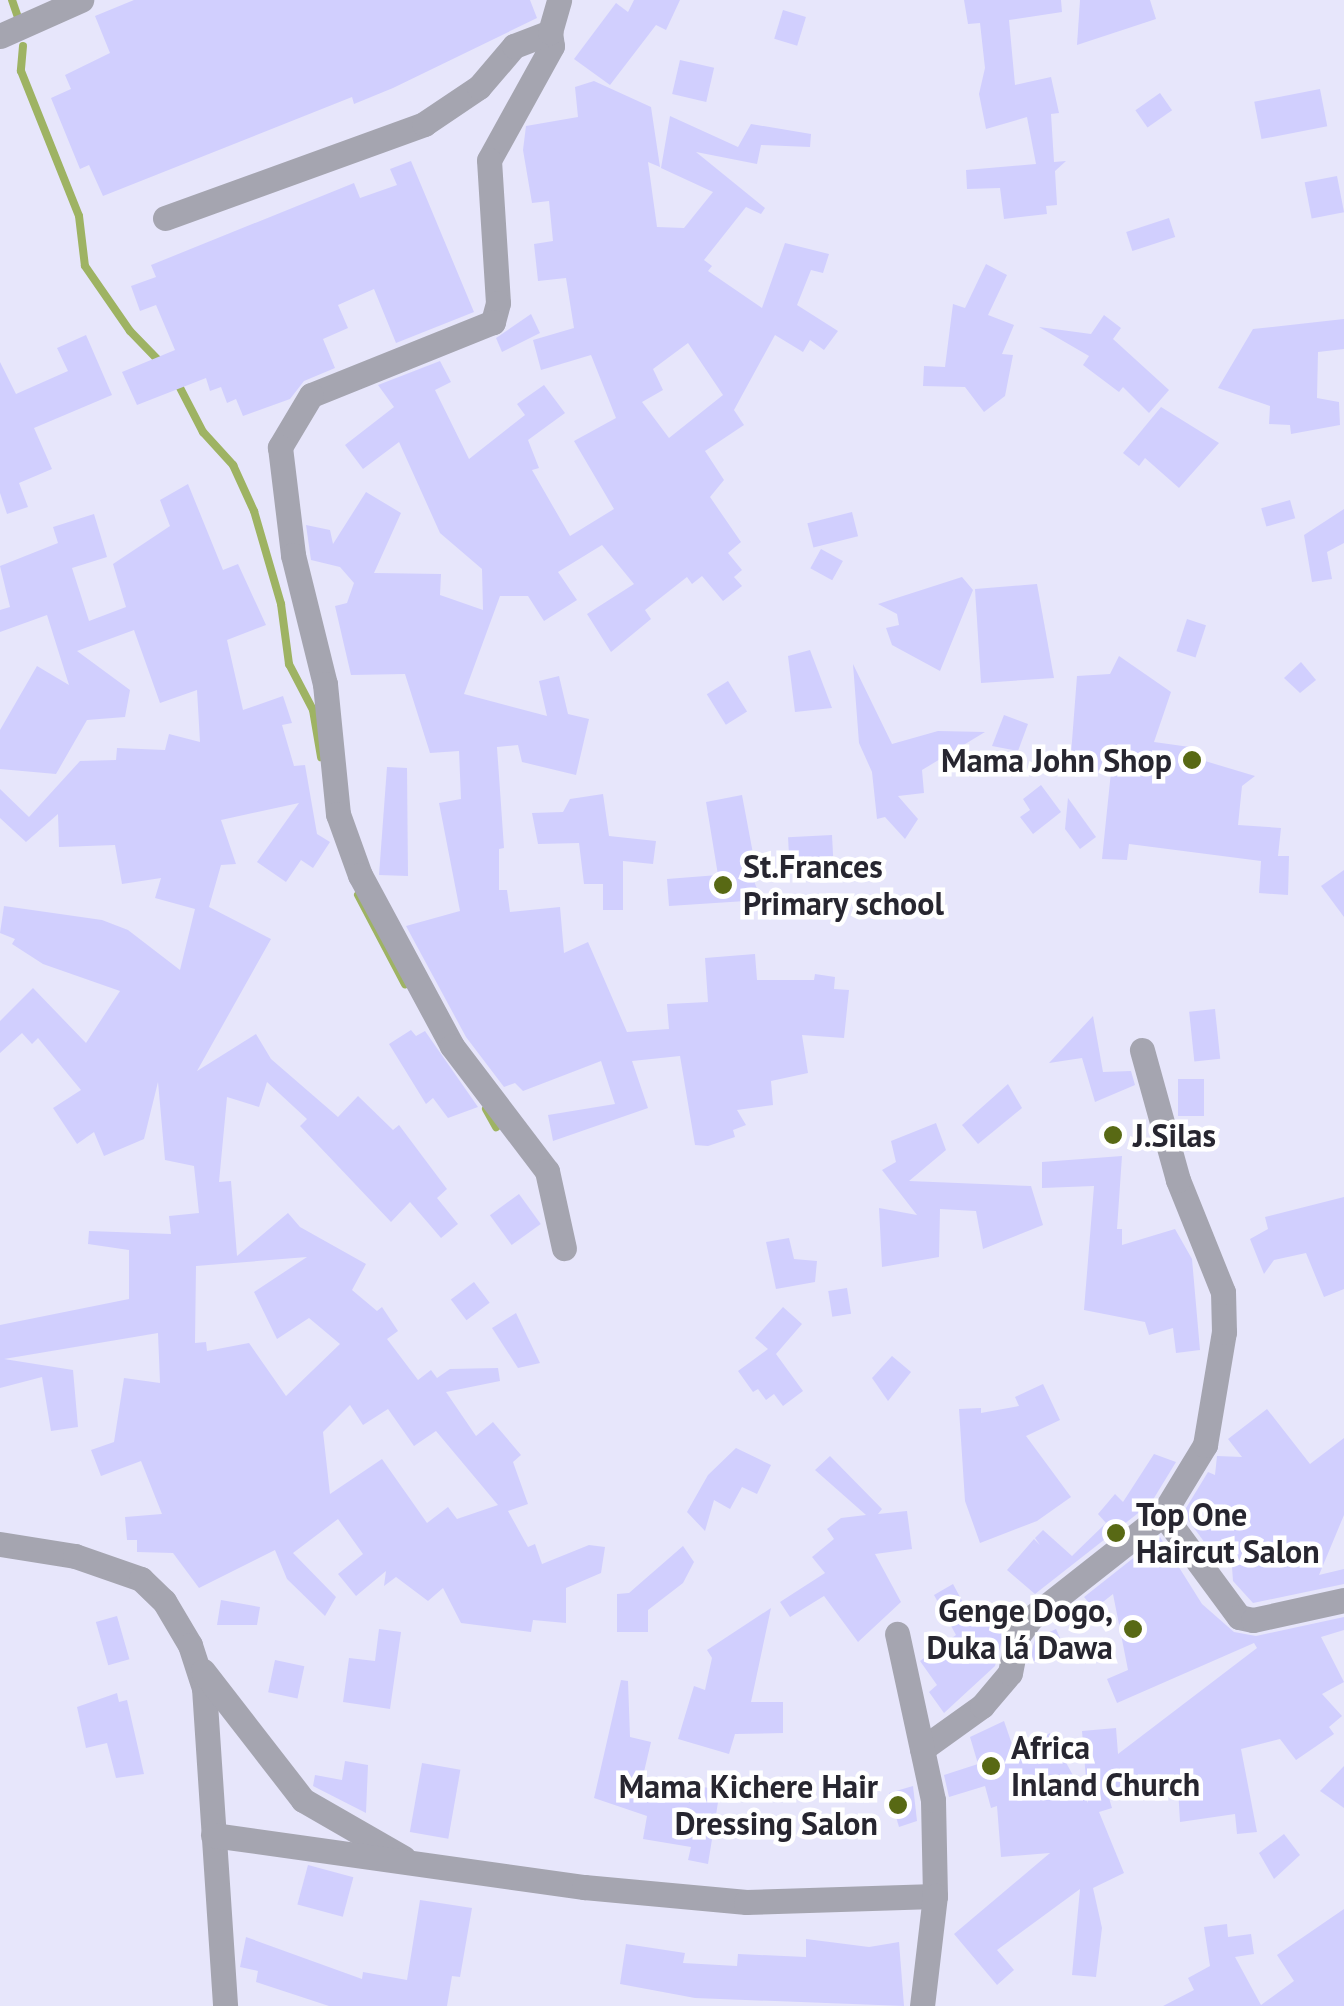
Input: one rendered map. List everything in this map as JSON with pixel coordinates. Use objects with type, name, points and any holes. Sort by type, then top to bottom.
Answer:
[{"type":"street","points":[[0,36],[81,0]]},
{"type":"street","points":[[560,0],[550,32],[552,46],[488,160],[498,303],[493,322],[311,395],[280,447],[293,555],[325,684],[338,814],[360,874],[452,1046],[547,1170],[564,1248]]},
{"type":"street","points":[[166,218],[301,166],[382,144],[479,87],[514,46],[550,32]]},
{"type":"street","points":[[922,1749],[982,1706],[1010,1674],[1017,1636],[1031,1618],[1162,1514],[1205,1445],[1225,1305],[1167,1147],[1142,1050]]},
{"type":"street","points":[[1162,1514],[1239,1617],[1253,1620],[1344,1600]]},
{"type":"street","points":[[0,1544],[75,1556],[141,1579],[176,1618],[200,1667],[303,1800],[416,1865]]},
{"type":"street","points":[[897,1634],[938,1841],[922,2006]]},
{"type":"street","points":[[200,1667],[225,2006]]},
{"type":"street","points":[[214,1835],[416,1865],[746,1902],[935,1896]]},
{"type":"building","points":[[134,0],[530,0],[537,18],[354,104],[352,97],[103,196],[89,165],[80,169],[51,98],[71,89],[65,75],[110,53],[95,16]]},
{"type":"building","points":[[634,0],[680,0],[666,30],[656,25],[610,85],[574,59],[616,3],[628,12]]},
{"type":"building","points":[[964,0],[1061,0],[1062,12],[1009,20],[1015,85],[1051,77],[1059,113],[1051,114],[1054,162],[1066,161],[1055,171],[1057,205],[1046,206],[1047,214],[1004,219],[1000,188],[967,189],[966,170],[1036,164],[1027,117],[986,129],[979,94],[985,68],[980,23],[968,24]]},
{"type":"building","points":[[1080,0],[1150,0],[1156,19],[1077,45]]},
{"type":"building","points":[[783,10],[806,17],[797,46],[774,39]]},
{"type":"building","points":[[680,60],[714,68],[706,102],[672,94]]},
{"type":"building","points":[[594,81],[651,107],[660,167],[648,162],[657,227],[684,228],[713,192],[661,168],[670,116],[738,147],[751,124],[811,134],[810,147],[761,145],[757,164],[696,152],[765,208],[761,214],[746,207],[704,260],[712,266],[708,271],[762,308],[785,243],[829,254],[823,273],[811,270],[797,305],[838,331],[824,350],[810,340],[803,352],[775,335],[734,410],[744,425],[705,451],[724,480],[710,497],[741,542],[728,553],[742,570],[734,577],[742,586],[723,601],[702,576],[692,584],[687,577],[645,610],[651,619],[611,652],[587,614],[634,584],[602,545],[558,572],[577,600],[544,621],[528,596],[500,596],[464,694],[547,716],[539,681],[559,676],[568,714],[589,719],[576,775],[522,762],[518,745],[497,747],[504,848],[499,849],[499,890],[507,890],[510,912],[560,907],[564,953],[588,942],[627,1032],[669,1029],[667,1004],[708,1002],[705,958],[755,954],[757,980],[814,980],[815,974],[835,977],[834,989],[849,990],[844,1038],[802,1035],[808,1073],[771,1081],[773,1105],[737,1110],[746,1125],[733,1130],[735,1137],[708,1146],[695,1145],[680,1056],[632,1061],[648,1108],[553,1141],[548,1115],[615,1104],[601,1061],[523,1091],[515,1083],[504,1087],[466,1037],[406,926],[460,911],[439,803],[461,799],[459,751],[430,753],[405,674],[351,675],[335,606],[347,603],[354,583],[340,567],[311,560],[306,525],[330,530],[333,544],[366,492],[401,513],[374,573],[441,574],[440,595],[483,610],[482,569],[440,533],[399,442],[363,469],[345,445],[394,407],[378,385],[440,361],[451,382],[435,390],[469,459],[525,415],[517,404],[544,385],[565,413],[528,440],[539,468],[532,470],[570,536],[614,509],[574,441],[616,418],[591,355],[541,370],[533,340],[574,328],[566,278],[538,281],[534,244],[553,241],[549,201],[532,203],[523,150],[526,126],[578,117],[575,87]],"holes":[[[688,343],[723,395],[669,438],[642,402],[663,390],[653,369]]]},
{"type":"building","points":[[1320,89],[1327,126],[1261,139],[1254,102]]},
{"type":"building","points":[[1160,93],[1172,110],[1147,127],[1135,110]]},
{"type":"building","points":[[411,161],[474,312],[396,343],[374,289],[338,305],[348,328],[323,339],[335,368],[304,381],[290,399],[243,416],[236,399],[227,403],[221,387],[210,391],[206,378],[137,405],[122,372],[175,350],[156,305],[140,311],[131,286],[156,277],[151,265],[354,183],[360,198],[397,185],[390,169]]},
{"type":"building","points":[[1337,176],[1344,212],[1312,219],[1305,182]]},
{"type":"building","points":[[1169,218],[1175,237],[1132,251],[1126,232]]},
{"type":"building","points":[[986,264],[1007,275],[988,315],[1014,325],[1002,354],[1013,355],[1005,396],[984,412],[965,387],[923,386],[924,366],[945,367],[953,304],[965,308]]},
{"type":"building","points":[[531,314],[540,333],[502,352],[496,338]]},
{"type":"building","points":[[1104,315],[1121,328],[1113,339],[1169,390],[1149,413],[1123,387],[1119,392],[1083,365],[1089,356],[1039,327],[1091,334]]},
{"type":"building","points":[[1344,319],[1344,349],[1318,352],[1317,398],[1339,402],[1340,425],[1291,434],[1290,425],[1269,424],[1270,406],[1218,388],[1253,329]]},
{"type":"building","points":[[86,335],[112,395],[34,428],[52,469],[19,483],[28,507],[7,514],[0,493],[0,362],[16,394],[68,371],[57,348]]},
{"type":"building","points":[[1161,407],[1219,443],[1179,488],[1145,458],[1139,466],[1123,453]]},
{"type":"building","points":[[188,484],[223,570],[238,564],[266,625],[227,640],[243,710],[283,696],[292,723],[282,725],[294,766],[305,765],[317,834],[330,842],[313,868],[301,860],[286,882],[257,862],[299,803],[221,820],[236,864],[221,865],[209,907],[271,939],[197,1071],[256,1034],[271,1059],[338,1117],[358,1096],[393,1130],[399,1125],[447,1189],[437,1198],[458,1224],[441,1238],[410,1202],[391,1222],[300,1126],[307,1119],[267,1082],[259,1107],[227,1097],[219,1182],[231,1181],[237,1256],[288,1213],[300,1227],[366,1264],[352,1290],[377,1311],[382,1307],[398,1331],[387,1339],[418,1380],[431,1370],[437,1378],[450,1369],[498,1368],[500,1381],[446,1392],[476,1436],[493,1422],[521,1455],[513,1462],[528,1504],[508,1511],[528,1547],[535,1544],[542,1564],[589,1545],[605,1547],[601,1573],[566,1588],[566,1623],[533,1620],[531,1632],[461,1623],[443,1588],[428,1601],[396,1577],[384,1586],[386,1571],[356,1596],[338,1574],[363,1554],[338,1519],[293,1553],[336,1597],[325,1616],[287,1579],[275,1550],[199,1588],[173,1553],[137,1552],[137,1540],[127,1540],[125,1517],[162,1514],[141,1461],[101,1476],[91,1450],[114,1442],[124,1378],[160,1383],[158,1333],[4,1359],[73,1370],[78,1427],[51,1431],[42,1377],[0,1388],[0,1325],[129,1299],[129,1250],[88,1244],[89,1231],[171,1234],[169,1216],[199,1213],[194,1166],[165,1160],[158,1082],[144,1139],[104,1156],[94,1132],[77,1144],[53,1108],[81,1090],[38,1038],[32,1044],[22,1033],[0,1053],[0,1021],[33,988],[86,1043],[120,991],[43,964],[12,944],[15,939],[0,933],[4,906],[102,920],[128,930],[180,970],[195,909],[155,898],[161,878],[122,884],[115,845],[59,847],[58,814],[26,842],[0,818],[0,789],[29,817],[80,761],[116,760],[117,748],[165,750],[169,734],[200,742],[197,690],[160,703],[134,630],[77,651],[130,690],[125,717],[87,720],[56,774],[0,769],[0,730],[37,666],[69,685],[47,615],[0,632],[0,610],[10,607],[0,566],[58,543],[53,527],[94,514],[107,557],[72,568],[89,621],[126,607],[113,564],[170,526],[160,500]],"holes":[[[307,1257],[254,1292],[277,1339],[309,1318],[340,1344],[286,1396],[249,1343],[207,1351],[206,1342],[195,1343],[196,1266]],[[350,1405],[363,1425],[388,1409],[414,1446],[436,1431],[498,1505],[457,1519],[448,1507],[427,1523],[382,1459],[330,1494],[323,1432]]]},
{"type":"building","points":[[1290,500],[1295,518],[1266,527],[1261,508]]},
{"type":"building","points":[[1344,509],[1344,543],[1327,552],[1332,579],[1312,582],[1304,535]]},
{"type":"building","points":[[852,512],[858,536],[813,547],[807,523]]},
{"type":"building","points":[[821,549],[843,561],[832,580],[810,568]]},
{"type":"building","points":[[962,577],[973,590],[940,671],[892,645],[886,628],[899,625],[897,614],[878,604]]},
{"type":"building","points":[[1037,584],[1054,678],[981,683],[975,589]]},
{"type":"building","points":[[1187,619],[1206,625],[1196,658],[1176,651]]},
{"type":"building","points":[[810,650],[832,708],[795,712],[788,656]]},
{"type":"building","points":[[1119,656],[1171,692],[1154,742],[1197,748],[1195,758],[1255,776],[1242,786],[1238,825],[1281,828],[1278,856],[1289,856],[1288,895],[1259,893],[1261,861],[1129,844],[1127,860],[1102,859],[1111,772],[1095,770],[1096,755],[1071,754],[1077,676],[1110,674]]},
{"type":"building","points":[[1301,662],[1316,680],[1300,693],[1284,678]]},
{"type":"building","points":[[853,664],[892,744],[938,731],[985,732],[922,770],[924,793],[898,796],[918,819],[905,839],[885,817],[877,819],[872,772],[859,743]]},
{"type":"building","points":[[728,681],[747,712],[726,725],[707,694]]},
{"type":"building","points":[[1004,715],[1028,724],[1018,751],[992,746]]},
{"type":"building","points":[[387,767],[407,768],[408,876],[379,875]]},
{"type":"building","points":[[1041,785],[1061,812],[1033,834],[1020,817],[1030,810],[1023,799]]},
{"type":"building","points":[[603,794],[609,836],[656,841],[653,864],[623,861],[623,910],[603,910],[603,884],[584,884],[579,843],[538,844],[532,813],[563,812],[570,799]]},
{"type":"building","points":[[742,795],[754,859],[746,859],[761,900],[669,906],[667,879],[718,875],[706,802]]},
{"type":"building","points":[[1068,798],[1096,837],[1080,849],[1065,829]]},
{"type":"building","points":[[832,835],[833,856],[789,858],[788,837]]},
{"type":"building","points":[[1344,870],[1344,917],[1321,886]]},
{"type":"building","points":[[1215,1009],[1220,1059],[1194,1061],[1189,1012]]},
{"type":"building","points":[[1093,1016],[1103,1072],[1131,1071],[1135,1085],[1095,1102],[1082,1058],[1049,1063]]},
{"type":"building","points":[[411,1030],[416,1036],[425,1031],[478,1107],[448,1118],[433,1098],[426,1104],[389,1044]]},
{"type":"building","points":[[1178,1079],[1204,1079],[1204,1116],[1178,1116]]},
{"type":"building","points":[[1008,1084],[1022,1108],[978,1144],[962,1125]]},
{"type":"building","points":[[936,1123],[946,1150],[909,1181],[1031,1186],[1043,1225],[983,1249],[976,1211],[940,1209],[939,1257],[882,1267],[879,1208],[917,1215],[882,1170],[896,1162],[891,1141]]},
{"type":"building","points":[[1122,1156],[1117,1229],[1122,1229],[1122,1245],[1175,1229],[1192,1259],[1200,1350],[1176,1353],[1173,1328],[1149,1335],[1145,1322],[1084,1310],[1094,1186],[1042,1188],[1042,1162]]},
{"type":"building","points":[[519,1194],[541,1224],[512,1245],[490,1215]]},
{"type":"building","points":[[1344,1197],[1344,1289],[1324,1297],[1306,1253],[1274,1260],[1264,1274],[1250,1239],[1268,1229],[1265,1217]]},
{"type":"building","points":[[789,1238],[794,1259],[817,1261],[815,1282],[776,1289],[766,1242]]},
{"type":"building","points":[[474,1282],[490,1303],[466,1320],[451,1299]]},
{"type":"building","points":[[847,1288],[851,1314],[832,1317],[828,1291]]},
{"type":"building","points":[[783,1307],[802,1324],[776,1354],[803,1391],[783,1406],[774,1394],[766,1400],[758,1389],[753,1392],[738,1371],[768,1349],[755,1338]]},
{"type":"building","points":[[516,1313],[540,1363],[518,1368],[492,1328]]},
{"type":"building","points":[[892,1356],[911,1372],[888,1401],[872,1378]]},
{"type":"building","points":[[1043,1384],[1060,1420],[1026,1436],[1071,1497],[1037,1521],[980,1543],[965,1501],[959,1409],[981,1408],[981,1413],[1019,1406],[1015,1397]]},
{"type":"building","points":[[1267,1409],[1310,1464],[1344,1438],[1344,1515],[1319,1575],[1344,1569],[1344,1584],[1253,1603],[1233,1581],[1230,1539],[1205,1543],[1183,1513],[1208,1472],[1215,1475],[1217,1456],[1242,1457],[1228,1439]]},
{"type":"building","points":[[736,1448],[771,1465],[757,1494],[742,1487],[730,1509],[714,1500],[705,1531],[687,1512],[708,1475]]},
{"type":"building","points":[[1154,1454],[1176,1462],[1151,1503],[1035,1594],[1007,1570],[1034,1539],[1040,1545],[1035,1538],[1043,1530],[1072,1556],[1106,1523],[1098,1514],[1115,1494],[1123,1502]]},
{"type":"building","points":[[830,1456],[882,1509],[878,1514],[907,1511],[912,1549],[875,1554],[901,1602],[858,1642],[824,1596],[790,1617],[780,1602],[825,1573],[812,1557],[834,1539],[827,1529],[841,1518],[866,1515],[815,1470]]},
{"type":"building","points":[[1160,1537],[1202,1604],[1234,1632],[1256,1636],[1344,1617],[1344,1630],[1321,1637],[1344,1682],[1322,1694],[1342,1716],[1329,1727],[1334,1734],[1296,1760],[1280,1739],[1241,1749],[1257,1832],[1237,1834],[1235,1814],[1180,1822],[1178,1788],[1109,1798],[1112,1808],[1099,1812],[1124,1873],[1093,1888],[1102,1928],[1096,1977],[1072,1975],[1080,1889],[997,1950],[1014,1970],[997,1985],[954,1934],[1050,1853],[1001,1857],[997,1806],[991,1808],[985,1786],[949,1797],[944,1775],[978,1764],[970,1737],[1004,1721],[1015,1753],[1050,1733],[1088,1803],[1082,1731],[1116,1728],[1118,1754],[1257,1648],[1254,1643],[1117,1703],[1107,1679],[1128,1670],[1113,1594],[1094,1609],[1084,1597]]},
{"type":"building","points":[[683,1546],[694,1562],[683,1583],[648,1610],[648,1632],[617,1632],[617,1594],[629,1593]]},
{"type":"building","points":[[953,1584],[976,1627],[1006,1625],[995,1666],[944,1713],[929,1692],[937,1685],[920,1661],[956,1635],[934,1595]]},
{"type":"building","points":[[221,1600],[260,1607],[257,1625],[217,1625]]},
{"type":"building","points":[[771,1608],[751,1702],[783,1702],[783,1733],[735,1734],[729,1754],[678,1739],[694,1686],[705,1690],[712,1658],[707,1650]]},
{"type":"building","points":[[117,1616],[129,1659],[108,1665],[96,1622]]},
{"type":"building","points":[[379,1629],[401,1632],[390,1709],[343,1702],[349,1658],[375,1661]]},
{"type":"building","points":[[1056,1629],[1064,1647],[1028,1664],[1035,1639]]},
{"type":"building","points":[[275,1660],[304,1666],[297,1699],[268,1692]]},
{"type":"building","points":[[621,1680],[628,1681],[630,1737],[651,1742],[643,1776],[720,1790],[708,1864],[688,1860],[691,1847],[643,1839],[647,1816],[594,1798]]},
{"type":"building","points":[[117,1693],[119,1702],[127,1700],[144,1774],[116,1778],[107,1743],[86,1748],[77,1707]]},
{"type":"building","points":[[345,1761],[368,1765],[366,1813],[313,1786],[315,1775],[342,1780]]},
{"type":"building","points":[[422,1763],[460,1770],[448,1839],[410,1832]]},
{"type":"building","points":[[1344,1766],[1344,1808],[1320,1791]]},
{"type":"building","points":[[913,1786],[917,1821],[899,1827],[889,1793]]},
{"type":"building","points":[[1284,1834],[1300,1855],[1274,1879],[1259,1853]]},
{"type":"building","points":[[308,1865],[353,1877],[343,1917],[297,1905]]},
{"type":"building","points":[[420,1900],[472,1908],[460,1977],[452,1976],[447,2006],[329,2006],[256,1982],[258,1971],[240,1967],[246,1937],[362,1979],[363,1972],[407,1980]]},
{"type":"building","points":[[1344,1909],[1344,2006],[1163,2006],[1194,1990],[1188,1978],[1210,1966],[1204,1927],[1227,1924],[1228,1937],[1251,1934],[1254,1954],[1235,1957],[1261,2005],[1294,1981],[1277,1955]]},
{"type":"building","points":[[806,1939],[869,1947],[899,1942],[904,2006],[695,1998],[620,1984],[626,1944],[685,1953],[683,1963],[737,1966],[738,1954],[806,1957]]},
{"type":"waterway","points":[[12,0],[18,17]]},
{"type":"waterway","points":[[23,46],[21,71],[79,216],[85,266],[130,331],[160,362]]},
{"type":"waterway","points":[[176,380],[203,432],[233,465],[254,511],[281,604],[289,664],[313,710],[321,757]]},
{"type":"waterway","points":[[358,895],[405,984]]},
{"type":"waterway","points":[[486,1109],[496,1127]]},
{"type":"place","name":"Mama John Shop","points":[[1192,760]]},
{"type":"place","name":"St.Frances Primary school","points":[[723,885]]},
{"type":"place","name":"J.Silas","points":[[1113,1135]]},
{"type":"place","name":"Top One Haircut Salon","points":[[1116,1533]]},
{"type":"place","name":"Genge Dogo, Duka lá Dawa","points":[[1133,1629]]},
{"type":"place","name":"Africa Inland Church","points":[[991,1766]]},
{"type":"place","name":"Mama Kichere Hair Dressing Salon","points":[[898,1805]]}]
